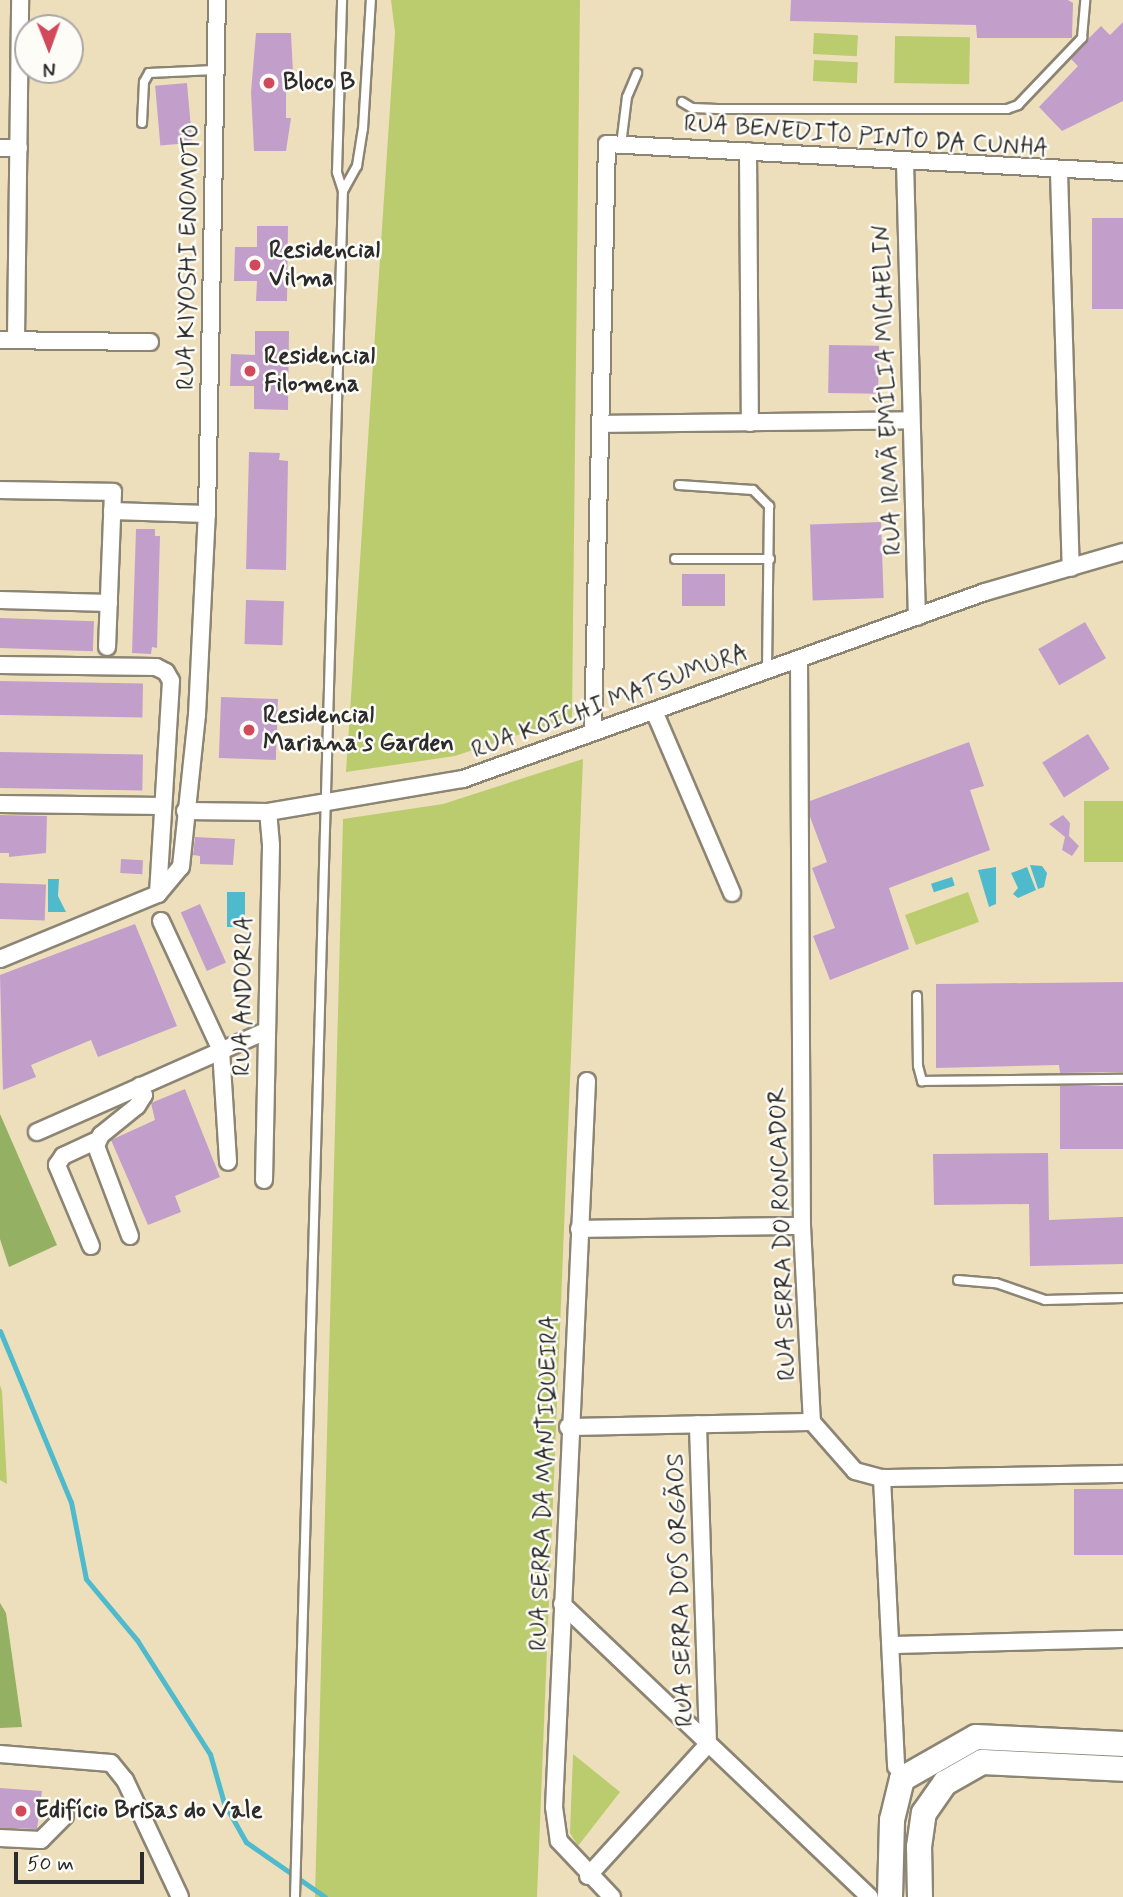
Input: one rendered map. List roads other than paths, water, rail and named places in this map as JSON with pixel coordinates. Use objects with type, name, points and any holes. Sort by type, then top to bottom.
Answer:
[{"type":"main road","points":[[890,1897],[892,1820],[902,1779],[914,1771],[976,1737],[1123,1744]]},
{"type":"main road","points":[[920,1897],[919,1847],[925,1813],[945,1783],[982,1762],[1123,1769]]},
{"type":"street","points":[[20,0],[19,148],[8,340],[150,342]]},
{"type":"street","name":"RUA KIYOSHI ENOMOTO","points":[[207,514],[217,0]]},
{"type":"street","points":[[593,732],[614,145]]},
{"type":"street","name":"RUA BENEDITO PINTO DA CUNHA","points":[[614,145],[1059,172],[1123,173]]},
{"type":"street","points":[[0,148],[19,148]]},
{"type":"street","points":[[748,152],[750,424]]},
{"type":"street","name":"RUA IRMÃ EMÍLIA MICHELIN","points":[[905,162],[909,420],[918,617]]},
{"type":"street","points":[[1059,172],[1070,568]]},
{"type":"street","points":[[602,424],[909,420]]},
{"type":"street","points":[[0,490],[113,492],[107,647]]},
{"type":"street","points":[[0,959],[158,894],[181,867],[197,715],[207,514],[112,511]]},
{"type":"street","name":"RUA KOICHI MATSUMURA","points":[[185,811],[268,812],[463,779],[918,617],[1123,552]]},
{"type":"street","points":[[0,600],[109,603]]},
{"type":"street","name":"RUA SERRA DO RONCADOR","points":[[799,660],[802,1226],[812,1422]]},
{"type":"street","points":[[0,665],[156,667],[166,673],[171,681],[158,894]]},
{"type":"street","points":[[654,711],[732,892]]},
{"type":"street","points":[[0,804],[163,806]]},
{"type":"street","name":"RUA ANDORRA","points":[[264,1180],[268,812]]},
{"type":"street","points":[[161,921],[221,1050],[228,1162]]},
{"type":"street","points":[[37,1132],[266,1031]]},
{"type":"street","name":"RUA SERRA DA MANTIQUEIRA","points":[[587,1081],[568,1427],[554,1807],[559,1841],[588,1876],[612,1897]]},
{"type":"street","points":[[91,1246],[57,1165],[63,1156],[97,1140],[137,1106],[144,1095],[140,1086]]},
{"type":"street","points":[[97,1140],[97,1154],[130,1236]]},
{"type":"street","points":[[579,1229],[802,1226]]},
{"type":"street","points":[[568,1427],[812,1422],[855,1471],[882,1478],[1123,1474]]},
{"type":"street","name":"RUA SERRA DOS ORGÃOS","points":[[588,1876],[708,1744],[698,1423]]},
{"type":"street","points":[[882,1478],[893,1645],[896,1767]]},
{"type":"street","points":[[562,1604],[870,1897]]},
{"type":"street","points":[[893,1645],[1123,1639]]},
{"type":"street","points":[[0,1754],[111,1763],[125,1780],[180,1897]]},
{"type":"street","points":[[0,1838],[41,1840],[65,1816]]},
{"type":"lane","points":[[295,1897],[343,191],[337,172],[342,0]]},
{"type":"lane","points":[[343,191],[356,166],[363,129],[372,0]]},
{"type":"lane","points":[[682,102],[692,108],[719,109],[1007,109],[1018,105],[1082,38],[1085,0]]},
{"type":"lane","points":[[142,124],[144,82],[149,73],[215,70]]},
{"type":"lane","points":[[614,145],[627,97],[637,73]]},
{"type":"lane","points":[[679,485],[735,487],[763,496],[771,524],[767,671]]},
{"type":"lane","points":[[675,559],[770,558]]},
{"type":"lane","points":[[917,996],[918,1066],[922,1081],[1123,1079]]},
{"type":"lane","points":[[958,1280],[996,1283],[1045,1300],[1123,1298]]},
{"type":"water","points":[[1030,865],[1042,866],[1047,873],[1044,887],[1038,889]]},
{"type":"water","points":[[996,867],[996,904],[989,907],[978,870]]},
{"type":"water","points":[[1027,867],[1036,890],[1018,898],[1013,894],[1018,888],[1011,873]]},
{"type":"water","points":[[952,877],[955,886],[934,892],[931,884]]},
{"type":"water","points":[[48,879],[59,879],[58,896],[66,912],[48,912]]},
{"type":"water","points":[[227,892],[245,892],[245,927],[227,927]]},
{"type":"waterway","points":[[0,1331],[71,1502],[86,1579],[137,1640],[210,1754],[224,1803],[246,1842],[325,1897]]},
{"type":"place","name":"Bloco B","points":[[269,83]]},
{"type":"place","name":"Residencial Vilma","points":[[255,265]]},
{"type":"place","name":"Residencial Filomena","points":[[250,371]]},
{"type":"place","name":"Residencial Mariana's Garden","points":[[249,730]]},
{"type":"place","name":"Edifício Brisas do Vale","points":[[21,1811]]}]
